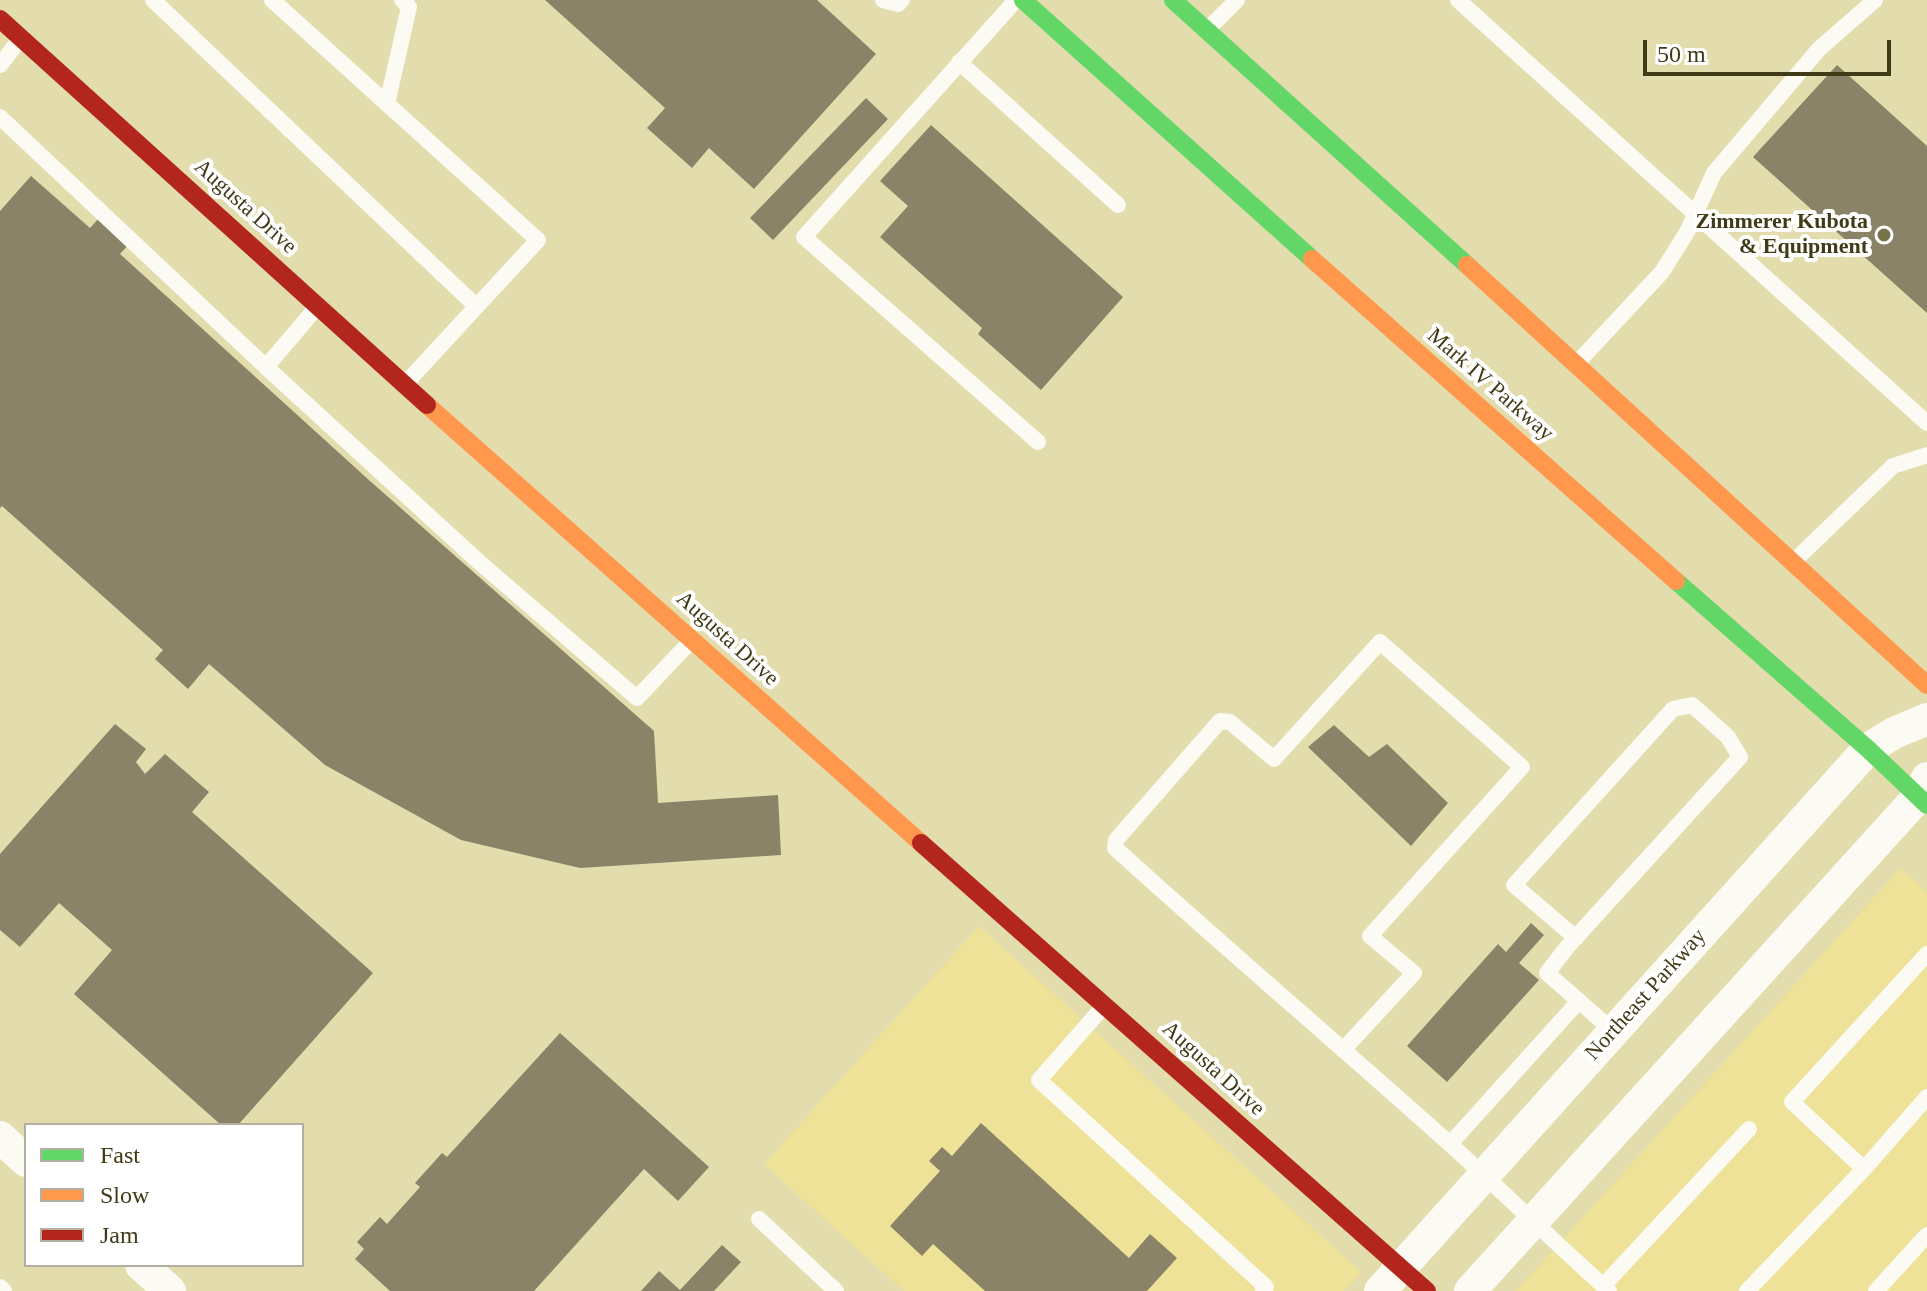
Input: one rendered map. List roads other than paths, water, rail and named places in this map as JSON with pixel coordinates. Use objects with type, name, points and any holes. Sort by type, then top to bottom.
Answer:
[{"type":"main road","name":"Mark IV Parkway","points":[[1023,0],[1418,354],[1868,749],[1924,793]]},
{"type":"main road","points":[[1173,0],[1927,685]]},
{"type":"main road","name":"Augusta Drive","points":[[0,19],[405,384],[1105,1005],[1390,1279],[1427,1291]]},
{"type":"street","name":"Northeast Parkway","points":[[1390,1279],[1868,749],[1894,733],[1927,719]]},
{"type":"street","points":[[1470,1291],[1924,793]]},
{"type":"street","points":[[0,1137],[24,1159]]},
{"type":"street","points":[[143,1267],[170,1291]]},
{"type":"lane","points":[[153,0],[476,306]]},
{"type":"lane","points":[[272,0],[538,240],[405,384]]},
{"type":"lane","points":[[387,104],[409,7],[402,0]]},
{"type":"lane","points":[[883,0],[898,4],[902,0]]},
{"type":"lane","points":[[1016,0],[804,237],[1038,442]]},
{"type":"lane","points":[[1207,30],[1237,0]]},
{"type":"lane","points":[[1458,0],[1927,423]]},
{"type":"lane","points":[[1576,364],[1662,272],[1687,232],[1714,173],[1819,49],[1875,0]]},
{"type":"lane","points":[[0,65],[21,38]]},
{"type":"lane","points":[[959,62],[1118,205]]},
{"type":"lane","points":[[0,117],[479,562],[637,698],[692,640]]},
{"type":"lane","points":[[266,367],[318,306]]},
{"type":"lane","points":[[1793,562],[1893,466],[1927,455]]},
{"type":"lane","points":[[1343,1050],[1414,973],[1370,936],[1522,767],[1380,642],[1274,759],[1230,722],[1220,721],[1116,840],[1115,848],[1343,1050],[1450,1144],[1606,1289],[1749,1129]]},
{"type":"lane","points":[[1576,938],[1514,885],[1673,709],[1692,705],[1728,737],[1740,757],[1547,973],[1613,1031]]},
{"type":"lane","points":[[1864,1169],[1792,1102],[1927,954]]},
{"type":"lane","points":[[1450,1144],[1579,1001]]},
{"type":"lane","points":[[1105,1005],[1039,1080],[1266,1287],[1263,1291]]},
{"type":"lane","points":[[1747,1291],[1864,1169],[1927,1097]]},
{"type":"lane","points":[[759,1219],[836,1291]]},
{"type":"lane","points":[[1876,1291],[1927,1235]]},
{"type":"place","name":"Zimmerer Kubota & Equipment","points":[[1884,235]]}]
